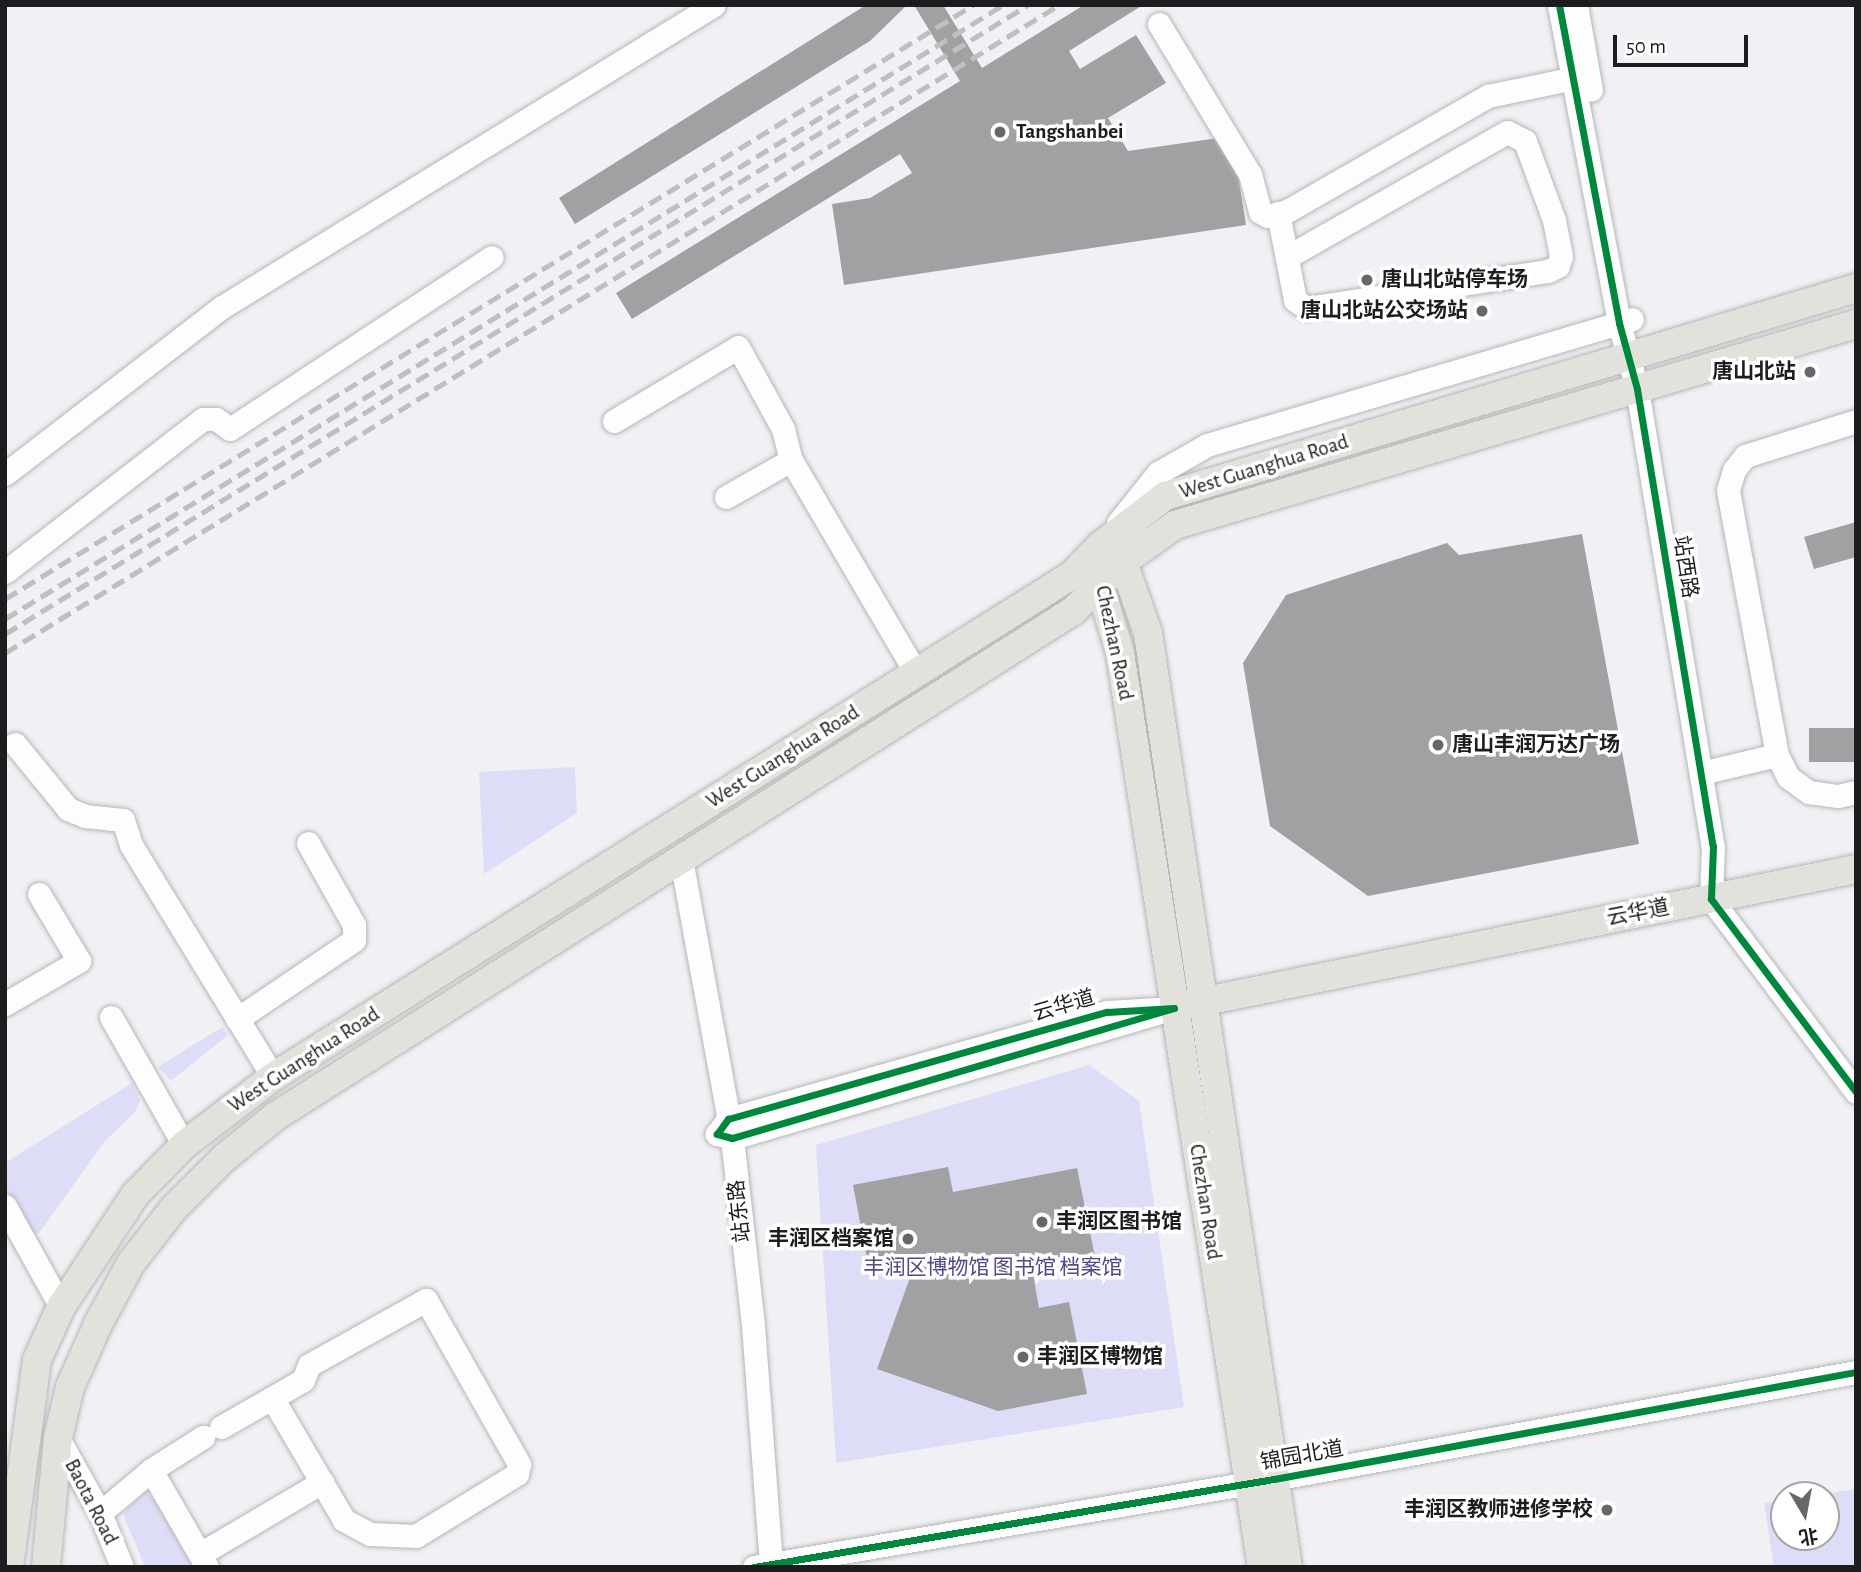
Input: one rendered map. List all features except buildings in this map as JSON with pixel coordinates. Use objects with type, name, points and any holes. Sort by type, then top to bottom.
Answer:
[{"type":"main road","name":"West Guanghua Road","points":[[46,1567],[58,1438],[70,1387],[131,1263],[174,1208],[224,1158],[276,1116],[1073,611],[1100,587],[1112,553],[1165,496],[1856,288]]},
{"type":"main road","name":"West Guanghua Road","points":[[9,1567],[37,1360],[61,1307],[135,1195],[184,1145],[273,1077],[1072,575],[1112,553],[1175,525],[1856,324]]},
{"type":"main road","name":"Chezhan Road","points":[[1112,553],[1148,633],[1203,1000],[1262,1481],[1262,1567]]},
{"type":"main road","name":"Chezhan Road","points":[[1100,587],[1120,653],[1174,1009],[1262,1481],[1288,1567]]},
{"type":"main road","points":[[617,862],[665,871]]},
{"type":"main road","name":"云华道","points":[[1174,1009],[1203,1000],[1856,869]]},
{"type":"street","points":[[5,474],[222,307],[714,5]]},
{"type":"street","name":"站西路","points":[[1559,5],[1581,77]]},
{"type":"street","name":"站西路","points":[[1576,5],[1581,77],[1633,357],[1713,846],[1711,899]]},
{"type":"street","points":[[1159,24],[1250,174],[1260,212],[1278,214],[1488,96],[1581,77]]},
{"type":"street","points":[[1278,214],[1295,300],[1306,308],[1548,271],[1558,266],[1561,256],[1554,220],[1525,141],[1507,132],[1287,257]]},
{"type":"street","points":[[5,572],[203,419],[216,419],[230,429],[492,257]]},
{"type":"street","points":[[1112,553],[1158,473],[1207,445],[1626,321]]},
{"type":"street","points":[[614,421],[738,346],[783,429],[791,460],[916,673]]},
{"type":"street","points":[[1856,421],[1745,456],[1734,470],[1728,490],[1777,755],[1788,777],[1809,792],[1838,796],[1856,792]]},
{"type":"street","points":[[726,497],[791,460]]},
{"type":"street","points":[[15,744],[68,809],[85,816],[123,820],[131,845],[273,1077]]},
{"type":"street","points":[[1701,773],[1777,755]]},
{"type":"street","points":[[237,1019],[354,940],[354,925],[308,843]]},
{"type":"street","name":"站东路","points":[[665,871],[726,1130],[761,1566]]},
{"type":"street","points":[[5,1004],[79,961],[39,894]]},
{"type":"street","points":[[1711,899],[1856,1093]]},
{"type":"street","name":"云华道","points":[[726,1130],[1174,1009]]},
{"type":"street","points":[[111,1017],[184,1145]]},
{"type":"street","points":[[5,1206],[61,1307]]},
{"type":"street","points":[[100,1513],[151,1469],[212,1432],[303,1380],[309,1365],[426,1300],[519,1464],[517,1474],[416,1536],[370,1534],[344,1520],[272,1398]]},
{"type":"street","name":"锦园北道","points":[[761,1566],[1262,1481],[1856,1372]]},
{"type":"street","name":"Baota Road","points":[[58,1438],[100,1513],[122,1567]]},
{"type":"street","points":[[151,1469],[203,1560],[322,1482]]},
{"type":"green space","points":[[575,767],[577,813],[484,874],[479,772]]},
{"type":"green space","points":[[222,1027],[228,1035],[171,1081],[158,1067]]},
{"type":"green space","name":"丰润区博物馆 图书馆 档案馆","points":[[1089,1065],[1139,1101],[1184,1407],[836,1463],[816,1145]]},
{"type":"green space","points":[[132,1083],[140,1100],[136,1111],[104,1142],[39,1233],[32,1233],[5,1189],[5,1163]]},
{"type":"green space","points":[[1856,1489],[1856,1567],[1774,1567],[1772,1551],[1840,1551],[1840,1491]]},
{"type":"green space","points":[[144,1490],[156,1502],[164,1498],[203,1567],[145,1567],[123,1514]]},
{"type":"green space","points":[[1770,1502],[1770,1541],[1764,1503]]},
{"type":"railway","points":[[5,599],[973,5]]},
{"type":"railway","points":[[5,619],[1003,5]]},
{"type":"railway","points":[[5,634],[1028,5]]},
{"type":"railway","points":[[5,653],[1059,5]]},
{"type":"cycle path","points":[[1559,5],[1619,323],[1637,389],[1713,846],[1711,899],[1856,1092]]},
{"type":"cycle path","points":[[1174,1008],[732,1138],[717,1134],[728,1119],[1107,1012],[1174,1008]]},
{"type":"cycle path","points":[[754,1567],[1274,1479],[1856,1372]]},
{"type":"place","name":"Tangshanbei","points":[[1000,132]]},
{"type":"place","name":"唐山北站停车场","points":[[1367,280]]},
{"type":"place","name":"唐山北站公交场站","points":[[1482,311]]},
{"type":"place","name":"唐山北站","points":[[1810,372]]},
{"type":"place","name":"唐山丰润万达广场","points":[[1438,745]]},
{"type":"place","name":"丰润区图书馆","points":[[1042,1222]]},
{"type":"place","name":"丰润区档案馆","points":[[908,1239]]},
{"type":"place","name":"丰润区博物馆","points":[[1023,1357]]},
{"type":"place","name":"丰润区教师进修学校","points":[[1607,1510]]}]
